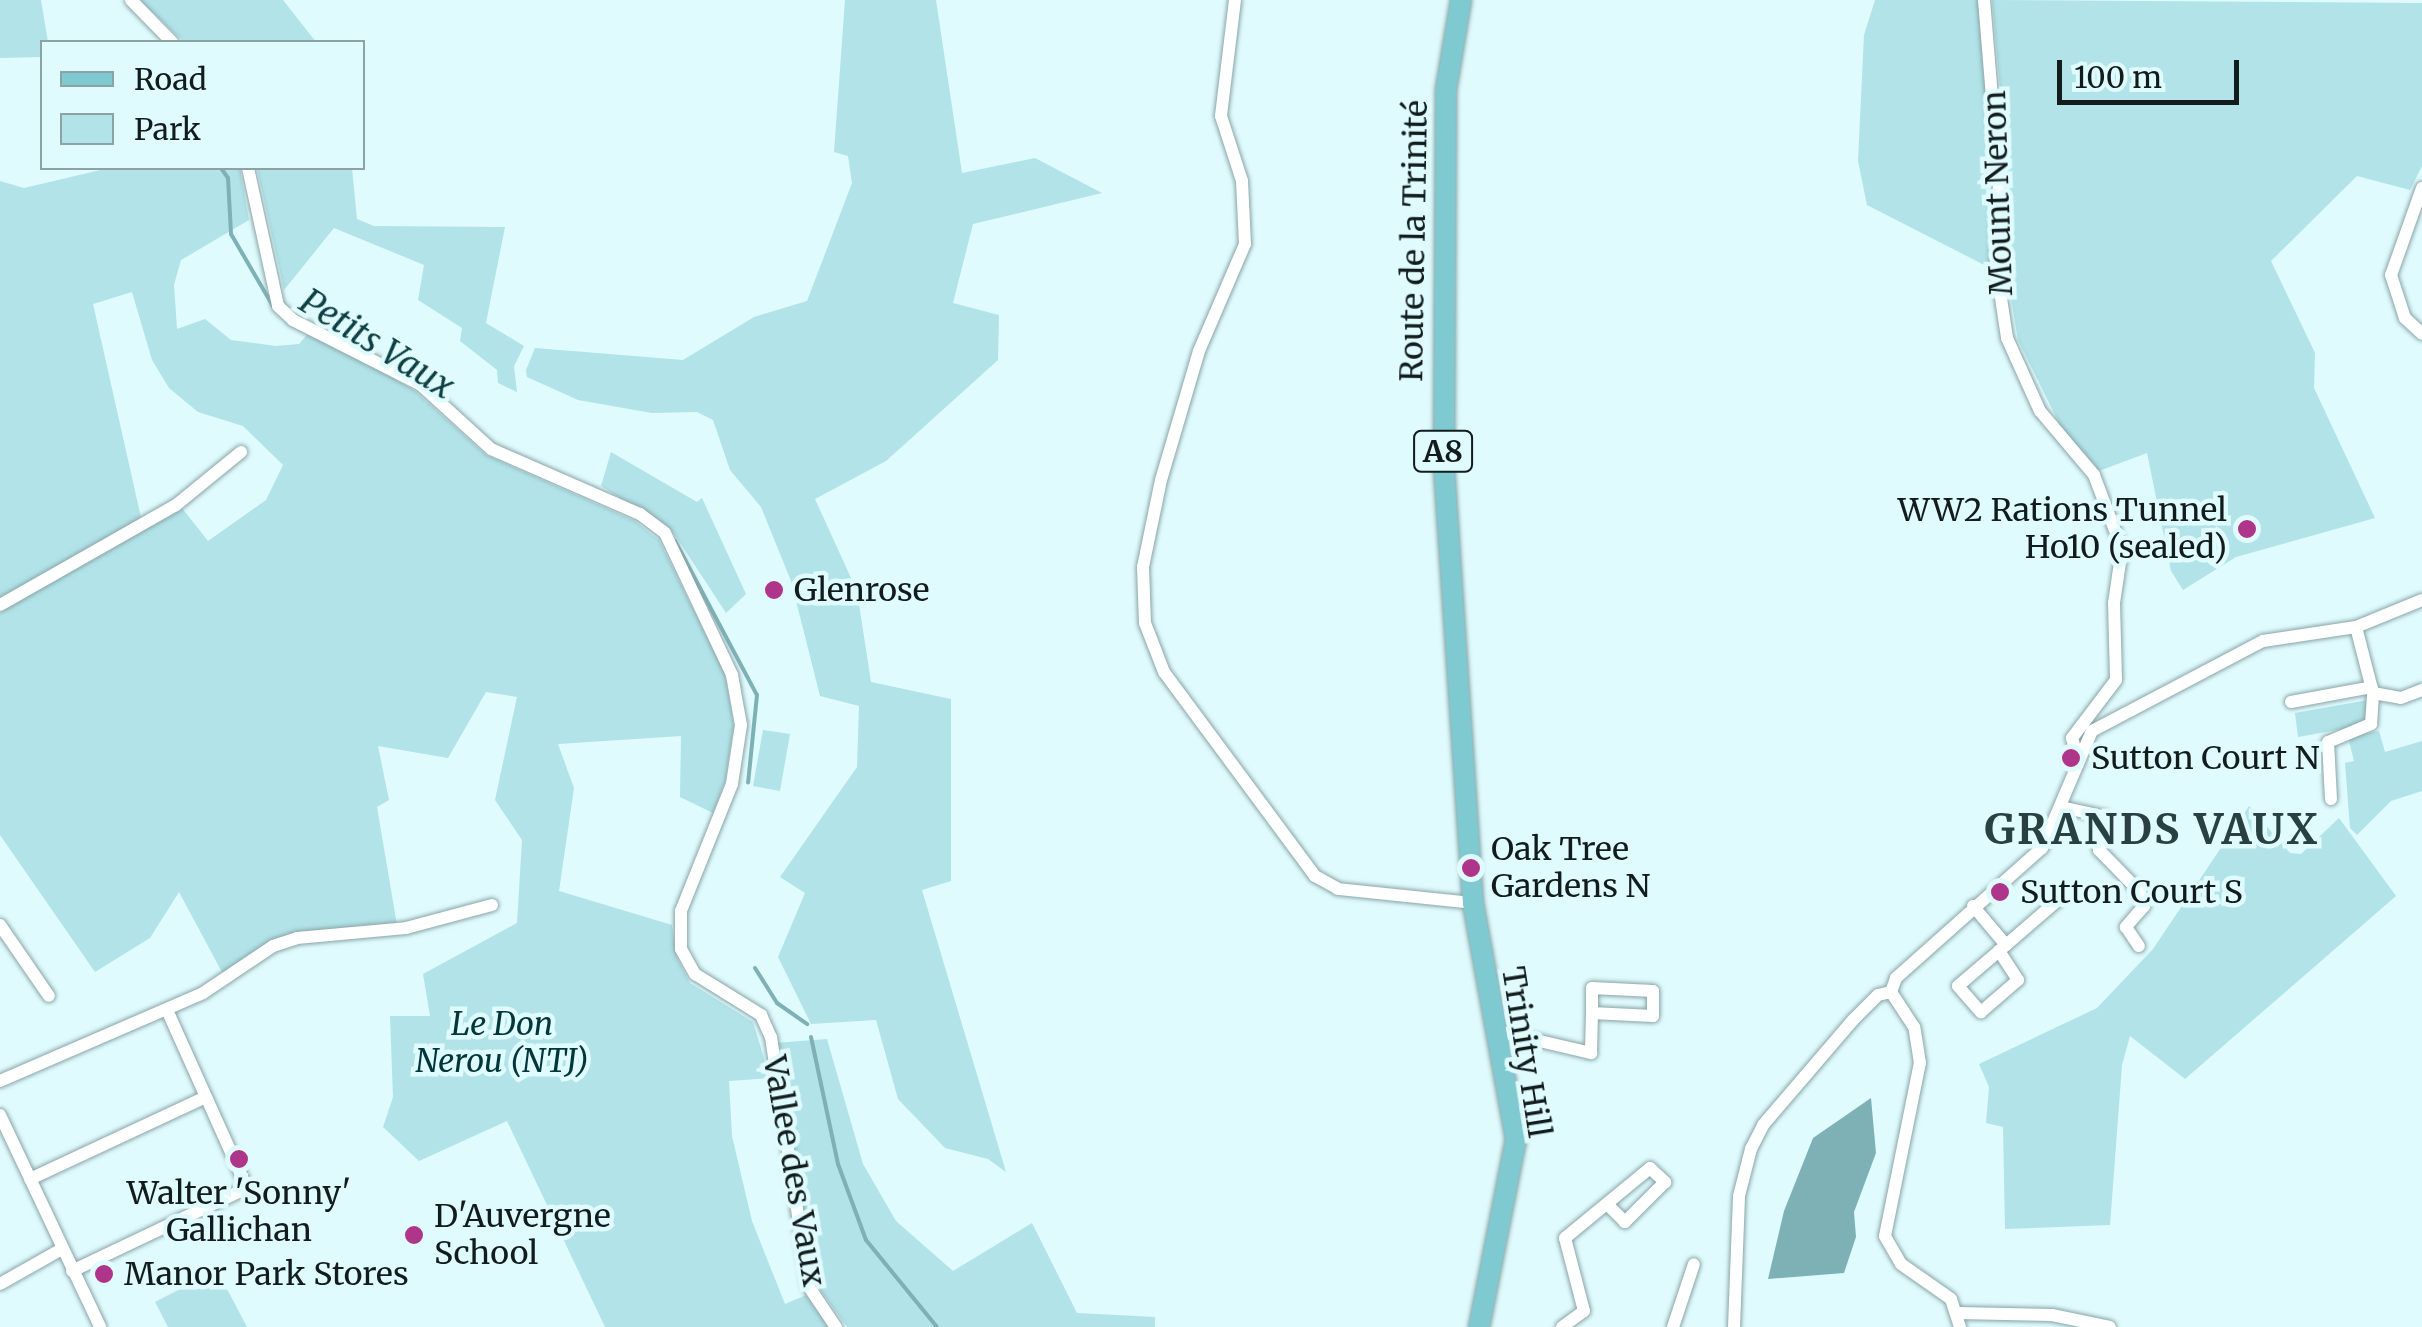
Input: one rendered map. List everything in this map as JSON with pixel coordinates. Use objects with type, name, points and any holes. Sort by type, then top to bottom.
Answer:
[{"type":"main road","name":"Route de la Trinité","points":[[1461,0],[1446,90],[1441,396],[1473,903]]},
{"type":"main road","name":"Trinity Hill","points":[[1473,903],[1516,1139],[1479,1327]]},
{"type":"street","points":[[131,0],[170,40]]},
{"type":"street","points":[[1235,0],[1221,116],[1242,181],[1245,244],[1199,351],[1161,480],[1143,566],[1145,624],[1164,672],[1315,876],[1338,888],[1473,903]]},
{"type":"street","name":"Mount Neron","points":[[1984,0],[1998,180],[1996,265],[2006,338],[2040,412],[2094,475],[2122,549],[2114,603],[2116,680],[2072,738],[2077,757]]},
{"type":"street","name":"Vallee des Vaux","points":[[248,170],[278,306],[293,320],[421,384],[491,448],[640,514],[665,534],[732,675],[741,725],[732,784],[680,912],[681,949],[695,974],[761,1016],[770,1037],[808,1288],[836,1327]]},
{"type":"street","points":[[2422,188],[2391,274],[2404,318],[2422,334]]},
{"type":"street","points":[[0,606],[176,505],[241,452]]},
{"type":"street","points":[[1734,1327],[1739,1196],[1751,1149],[1763,1124],[1853,1020],[1878,995],[1891,992],[1909,962],[2036,855],[2061,807],[2077,757],[2092,731],[2263,641],[2356,628],[2422,600]]},
{"type":"street","points":[[2330,799],[2328,742],[2372,724],[2373,690],[2356,628]]},
{"type":"street","points":[[2291,702],[2373,690],[2401,698],[2422,690]]},
{"type":"street","points":[[2061,807],[2107,817],[2098,850],[2140,892],[2144,906],[2126,927],[2139,946]]},
{"type":"street","points":[[1973,906],[2003,948],[2018,980],[1982,1012],[1958,986],[2003,948],[2065,894]]},
{"type":"street","points":[[0,1080],[167,1010],[298,938],[406,928],[492,905]]},
{"type":"street","points":[[0,925],[49,996]]},
{"type":"street","points":[[1496,1031],[1591,1053],[1592,988],[1654,992],[1654,1016],[1592,1013]]},
{"type":"street","points":[[1891,992],[1914,1027],[1920,1063],[1885,1236],[1902,1264],[1936,1286],[1960,1320],[2052,1314],[2110,1327]]},
{"type":"street","points":[[72,1271],[247,1188],[167,1010]]},
{"type":"street","points":[[30,1179],[206,1097]]},
{"type":"street","points":[[2,1123],[100,1327]]},
{"type":"street","points":[[1562,1327],[1584,1310],[1566,1238],[1609,1206]]},
{"type":"street","points":[[0,1284],[60,1250]]},
{"type":"street","points":[[1674,1327],[1694,1264]]},
{"type":"green space","points":[[0,0],[41,0],[48,40],[40,40],[40,57],[0,58]]},
{"type":"green space","points":[[140,0],[283,0],[314,40],[182,40]]},
{"type":"green space","points":[[845,0],[936,0],[962,173],[1035,158],[1102,193],[973,224],[953,303],[999,315],[998,360],[886,461],[815,499],[857,591],[871,682],[951,699],[951,881],[922,890],[1006,1172],[988,1159],[945,1148],[898,1099],[876,1020],[811,1024],[778,957],[805,893],[780,877],[857,767],[859,706],[820,696],[791,581],[761,507],[730,470],[713,420],[697,412],[652,413],[578,400],[527,377],[526,370],[535,348],[683,360],[754,317],[807,301],[852,183],[848,156],[834,152]]},
{"type":"green space","points":[[1875,0],[1981,0],[1994,155],[1994,270],[1867,205],[1858,161],[1864,35]]},
{"type":"green space","points":[[1992,0],[2422,3],[2422,166],[2410,190],[2357,176],[2271,261],[2315,353],[2314,388],[2375,518],[2236,557],[2183,590],[2171,571],[2147,453],[2099,471],[2061,427],[2018,340],[2007,274],[2004,132]]},
{"type":"green space","name":"Le Don Nerou (NTJ)","points":[[100,170],[240,170],[249,220],[181,260],[174,285],[177,329],[205,319],[231,340],[276,346],[299,344],[307,335],[347,351],[415,391],[486,455],[635,521],[659,540],[725,674],[734,726],[725,782],[713,813],[680,797],[681,736],[558,744],[574,788],[559,891],[672,925],[677,958],[690,983],[753,1022],[770,1078],[729,1081],[732,1136],[752,1221],[785,1304],[806,1295],[828,1327],[605,1327],[507,1121],[419,1161],[383,1127],[393,1097],[390,1016],[430,1016],[423,974],[517,923],[522,840],[495,800],[517,697],[486,692],[448,758],[378,746],[389,800],[377,807],[397,925],[300,933],[223,974],[179,892],[150,938],[95,972],[0,835],[0,612],[182,508],[208,541],[266,500],[283,465],[243,426],[198,412],[169,388],[152,360],[132,292],[93,304],[142,522],[0,602],[0,181],[24,188]]},
{"type":"green space","points":[[257,170],[352,170],[357,219],[374,226],[505,227],[486,323],[524,346],[514,366],[517,392],[498,383],[497,370],[460,341],[462,328],[418,300],[424,265],[334,228],[284,290]]},
{"type":"green space","points":[[611,452],[697,502],[702,498],[746,594],[726,613],[673,532],[601,486]]},
{"type":"green space","points":[[2368,700],[2369,719],[2359,726],[2298,737],[2295,713]]},
{"type":"green space","points":[[763,730],[790,734],[780,791],[753,786]]},
{"type":"green space","points":[[2379,731],[2385,752],[2422,741],[2422,791],[2391,801],[2357,835],[2350,828],[2345,763],[2354,761],[2348,737]]},
{"type":"green space","points":[[2249,806],[2290,853],[2301,854],[2339,818],[2396,896],[2185,1079],[2130,1036],[2122,1065],[2110,1225],[2005,1229],[2003,1127],[1986,1123],[1989,1087],[1979,1064],[2097,1008],[2153,949]]},
{"type":"green space","points":[[827,1039],[863,1164],[896,1221],[953,1271],[1032,1223],[1077,1313],[1155,1317],[1155,1327],[847,1327],[816,1284],[775,1043]]},
{"type":"green space","points":[[217,1270],[247,1327],[168,1327],[155,1302]]},
{"type":"shaded area","points":[[1871,1098],[1876,1153],[1854,1212],[1856,1237],[1844,1273],[1768,1279],[1784,1211],[1813,1138]]},
{"type":"waterway","name":"Petits Vaux","points":[[222,170],[228,178],[231,234],[274,308]]},
{"type":"waterway","name":"Petits Vaux","points":[[675,541],[757,695],[748,783]]},
{"type":"waterway","name":"Petits Vaux","points":[[755,968],[777,1003],[807,1024]]},
{"type":"waterway","name":"Petits Vaux","points":[[811,1037],[838,1164],[866,1240],[937,1327]]},
{"type":"place","name":"WW2 Rations Tunnel Ho10 (sealed)","points":[[2247,529]]},
{"type":"place","name":"Glenrose","points":[[774,590]]},
{"type":"place","name":"Sutton Court N","points":[[2071,758]]},
{"type":"place","name":"Oak Tree Gardens N","points":[[1471,868]]},
{"type":"place","name":"Sutton Court S","points":[[2000,892]]},
{"type":"place","name":"Walter 'Sonny' Gallichan","points":[[239,1159]]},
{"type":"place","name":"D'Auvergne School","points":[[414,1235]]},
{"type":"place","name":"Manor Park Stores","points":[[104,1274]]},
{"type":"district","name":"GRANDS VAUX","points":[[2152,829]]}]
